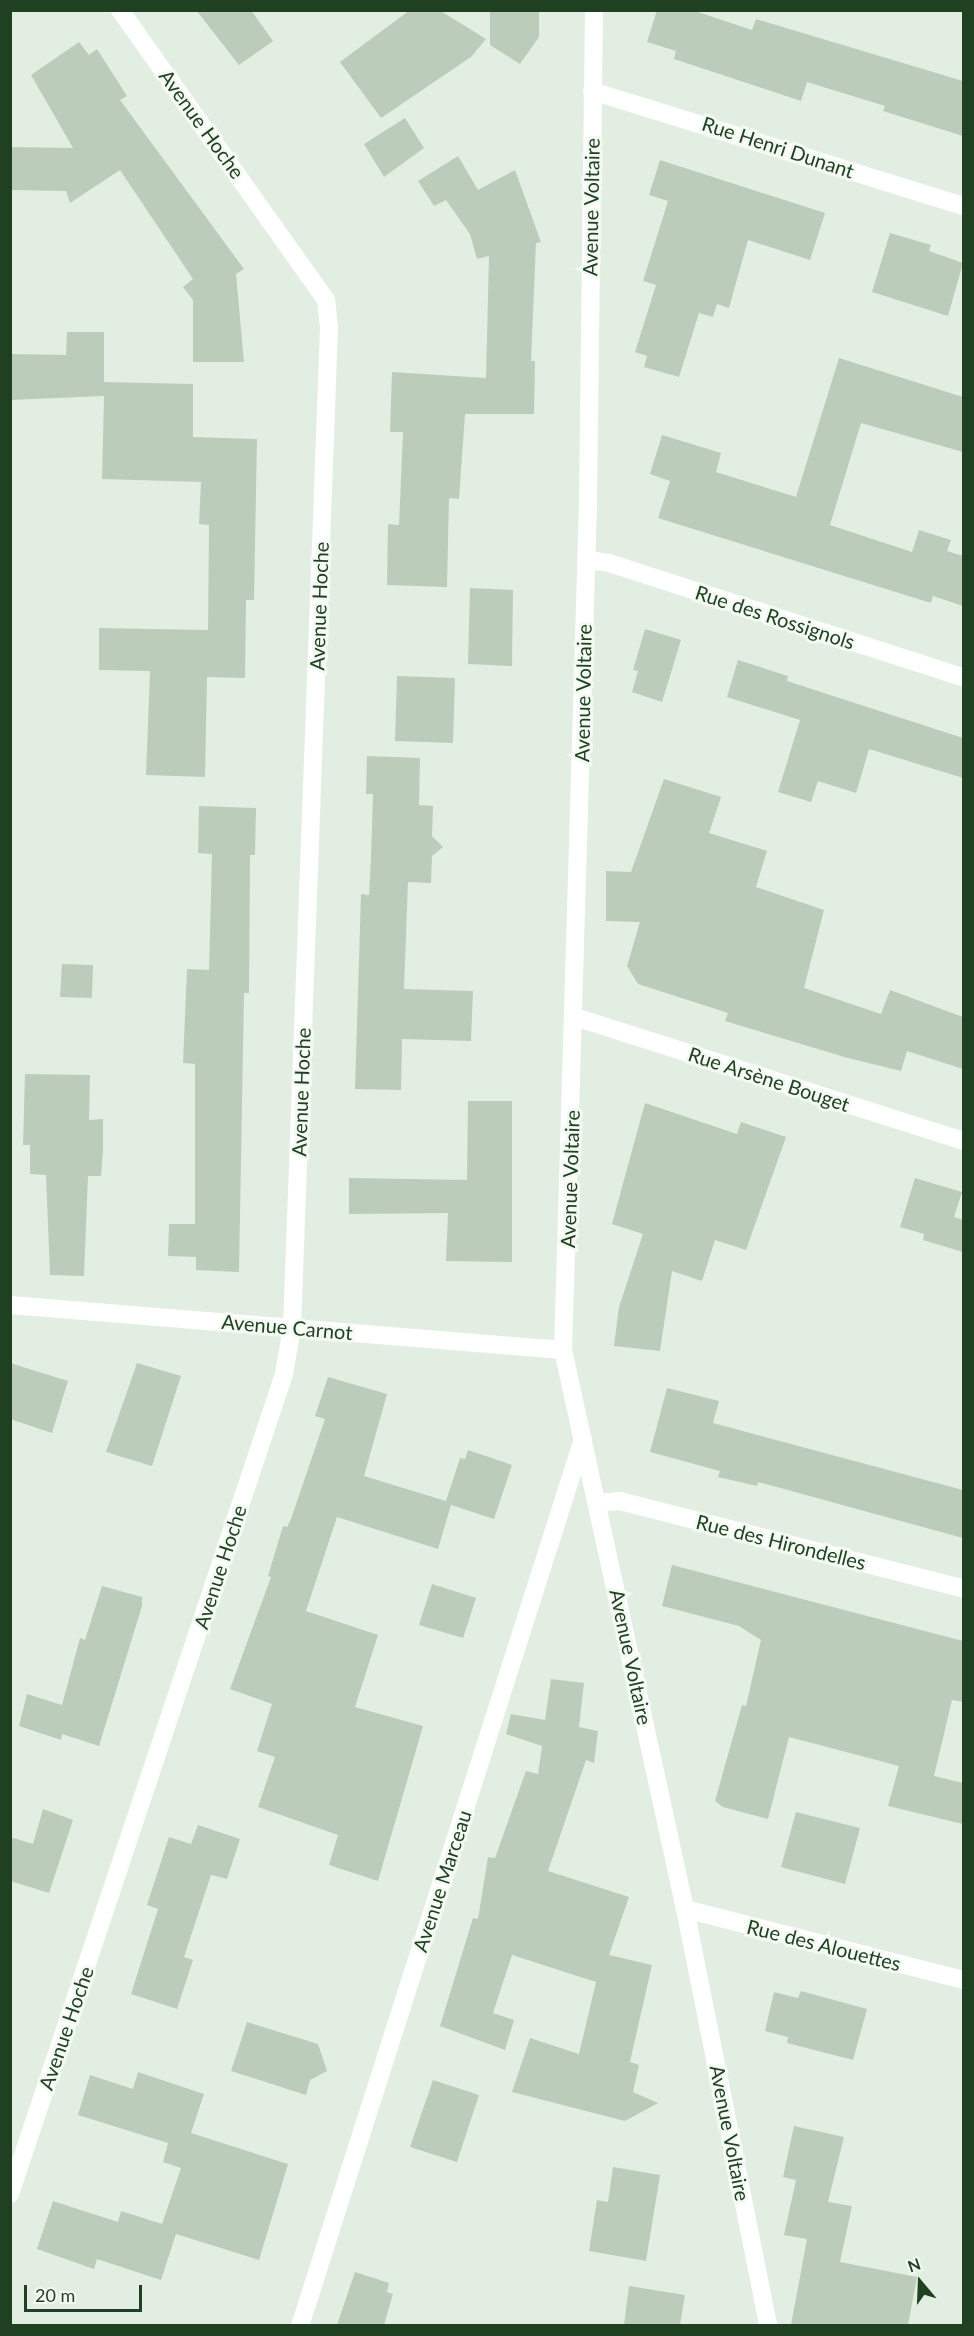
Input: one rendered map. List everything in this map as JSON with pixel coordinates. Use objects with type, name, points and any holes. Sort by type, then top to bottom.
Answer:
[{"type":"street","name":"Avenue Hoche","points":[[10,2194],[284,1374],[292,1327],[328,340],[326,300],[120,10]]},
{"type":"street","name":"Avenue Voltaire","points":[[594,10],[586,560],[575,1017],[563,1350],[584,1437],[685,1909],[768,2325]]},
{"type":"street","name":"Rue Henri Dunant","points":[[592,91],[963,206]]},
{"type":"street","name":"Rue des Rossignols","points":[[586,560],[609,563],[963,678]]},
{"type":"street","name":"Rue Arsène Bouget","points":[[575,1017],[963,1141]]},
{"type":"street","name":"Avenue Carnot","points":[[10,1305],[563,1350]]},
{"type":"street","name":"Avenue Marceau","points":[[300,2325],[584,1437]]},
{"type":"street","name":"Rue des Hirondelles","points":[[598,1503],[621,1501],[963,1589]]},
{"type":"street","name":"Rue des Alouettes","points":[[685,1909],[963,1980]]},
{"type":"building","points":[[196,10],[251,10],[273,41],[239,65]]},
{"type":"building","points":[[410,10],[439,10],[486,39],[471,57],[381,118],[340,62]]},
{"type":"building","points":[[490,10],[539,10],[539,37],[520,64],[490,45]]},
{"type":"building","points":[[657,10],[692,10],[752,30],[756,19],[963,81],[963,136],[883,111],[885,106],[807,82],[801,101],[674,59],[676,51],[647,42]]},
{"type":"building","points":[[79,42],[89,55],[97,49],[127,96],[120,100],[244,269],[236,274],[244,362],[193,362],[193,300],[183,287],[193,279],[120,170],[70,203],[66,191],[10,190],[10,147],[73,148],[31,75]]},
{"type":"building","points":[[405,118],[424,148],[384,177],[364,144]]},
{"type":"building","points":[[458,156],[478,190],[515,170],[541,242],[536,243],[531,361],[535,361],[534,414],[465,414],[459,499],[449,498],[447,587],[387,585],[388,524],[399,525],[403,432],[390,432],[392,372],[486,378],[489,256],[477,259],[470,234],[446,200],[434,206],[418,181]]},
{"type":"building","points":[[660,160],[825,213],[810,260],[748,240],[729,308],[717,304],[713,317],[699,313],[679,377],[644,367],[647,356],[635,352],[656,285],[643,281],[668,201],[649,195]]},
{"type":"building","points":[[890,233],[931,245],[929,251],[963,263],[948,316],[872,292]]},
{"type":"building","points":[[67,332],[104,332],[104,382],[193,384],[193,437],[257,439],[254,600],[246,600],[245,678],[207,677],[205,777],[146,775],[150,671],[99,670],[99,628],[208,630],[209,525],[199,524],[201,482],[102,479],[104,396],[10,400],[10,354],[66,355]]},
{"type":"building","points":[[839,358],[963,397],[963,452],[861,423],[830,525],[912,552],[919,530],[951,540],[947,551],[963,556],[963,606],[933,596],[931,603],[658,518],[670,481],[650,474],[662,435],[721,453],[716,472],[796,497]]},
{"type":"building","points":[[470,588],[513,590],[512,666],[468,664]]},
{"type":"building","points":[[645,629],[681,640],[662,702],[632,692],[638,671],[633,670]]},
{"type":"building","points":[[738,660],[788,676],[787,681],[963,738],[963,778],[869,749],[856,793],[818,781],[811,802],[778,792],[800,720],[727,697]]},
{"type":"building","points":[[397,676],[455,678],[453,743],[395,741]]},
{"type":"building","points":[[367,756],[420,758],[419,805],[433,806],[432,836],[443,847],[432,856],[431,883],[408,882],[404,989],[473,991],[471,1041],[402,1039],[401,1090],[355,1089],[361,894],[369,895],[371,857],[373,794],[366,794]]},
{"type":"building","points":[[664,779],[721,797],[709,833],[767,851],[756,887],[824,910],[804,988],[881,1014],[890,990],[963,1017],[963,1069],[907,1051],[901,1071],[848,1058],[725,1021],[728,1013],[638,984],[627,966],[640,922],[606,921],[606,871],[631,872]]},
{"type":"building","points":[[199,806],[256,808],[255,855],[250,855],[249,993],[244,993],[239,1272],[196,1270],[196,1257],[168,1256],[169,1224],[195,1224],[195,1064],[183,1063],[187,969],[209,970],[212,854],[198,853]]},
{"type":"building","points":[[62,964],[93,965],[92,998],[60,997]]},
{"type":"building","points":[[25,1074],[90,1075],[89,1120],[103,1119],[101,1176],[88,1176],[84,1276],[50,1275],[46,1175],[30,1174],[30,1145],[23,1145]]},
{"type":"building","points":[[468,1101],[512,1101],[512,1262],[446,1261],[448,1213],[349,1214],[349,1178],[467,1180]]},
{"type":"building","points":[[645,1103],[737,1134],[741,1122],[786,1137],[746,1250],[715,1240],[702,1281],[672,1271],[660,1351],[614,1346],[619,1307],[643,1234],[612,1224]]},
{"type":"building","points":[[915,1178],[962,1192],[954,1217],[963,1220],[963,1252],[923,1240],[924,1234],[900,1227]]},
{"type":"building","points":[[10,1363],[68,1381],[52,1433],[10,1419]]},
{"type":"building","points":[[137,1363],[181,1376],[152,1466],[106,1452]]},
{"type":"building","points":[[328,1377],[387,1394],[364,1476],[446,1501],[460,1458],[465,1459],[468,1450],[512,1465],[494,1519],[451,1505],[438,1549],[337,1517],[306,1611],[378,1635],[355,1707],[423,1726],[378,1881],[329,1865],[338,1835],[258,1807],[275,1757],[257,1751],[272,1704],[230,1689],[271,1577],[268,1576],[283,1526],[287,1527],[291,1519],[325,1419],[315,1416]]},
{"type":"building","points":[[667,1388],[719,1401],[713,1423],[963,1490],[963,1538],[758,1482],[757,1486],[718,1477],[720,1471],[650,1452]]},
{"type":"building","points":[[672,1565],[963,1641],[963,1702],[952,1700],[934,1776],[963,1783],[963,1824],[888,1806],[899,1766],[789,1737],[768,1819],[723,1807],[715,1801],[742,1705],[746,1706],[761,1640],[739,1626],[662,1606]]},
{"type":"building","points":[[432,1584],[476,1598],[463,1638],[419,1625]]},
{"type":"building","points":[[102,1586],[142,1597],[142,1606],[99,1746],[62,1734],[61,1740],[19,1726],[27,1694],[62,1705],[80,1638],[85,1640]]},
{"type":"building","points":[[551,1679],[584,1683],[579,1727],[598,1731],[594,1763],[586,1760],[548,1871],[629,1897],[609,1955],[652,1965],[630,2062],[639,2065],[633,2092],[658,2103],[625,2121],[512,2092],[530,2038],[579,2054],[596,1982],[512,1955],[493,2013],[514,2020],[505,2050],[440,2026],[473,1918],[478,1919],[488,1857],[495,1858],[526,1771],[538,1774],[542,1746],[506,1734],[511,1714],[545,1720]]},
{"type":"building","points":[[43,1809],[73,1820],[49,1893],[10,1881],[10,1837],[33,1844]]},
{"type":"building","points":[[796,1812],[860,1828],[845,1884],[781,1867]]},
{"type":"building","points":[[198,1825],[240,1839],[227,1879],[211,1875],[184,1957],[193,1960],[177,2009],[131,1994],[158,1909],[147,1905],[169,1837],[191,1844]]},
{"type":"building","points":[[801,1991],[867,2009],[853,2060],[787,2043],[788,2037],[765,2031],[774,1992],[798,1998]]},
{"type":"building","points":[[247,2022],[318,2044],[327,2071],[310,2080],[306,2095],[231,2071]]},
{"type":"building","points":[[138,2072],[204,2094],[191,2133],[288,2164],[259,2260],[176,2234],[161,2280],[97,2259],[94,2269],[37,2249],[53,2201],[118,2222],[121,2211],[162,2224],[181,2168],[163,2162],[168,2143],[78,2115],[90,2075],[133,2089]]},
{"type":"building","points":[[433,2080],[479,2095],[457,2162],[410,2147]]},
{"type":"building","points":[[794,2126],[844,2137],[828,2202],[852,2206],[840,2262],[917,2277],[908,2325],[791,2325],[807,2239],[784,2235],[796,2180],[783,2177]]},
{"type":"building","points":[[613,2167],[660,2175],[646,2261],[589,2251],[597,2200],[608,2202]]},
{"type":"building","points":[[355,2272],[389,2283],[387,2292],[393,2294],[384,2325],[337,2325]]},
{"type":"building","points":[[629,2286],[685,2295],[680,2325],[624,2325]]}]
